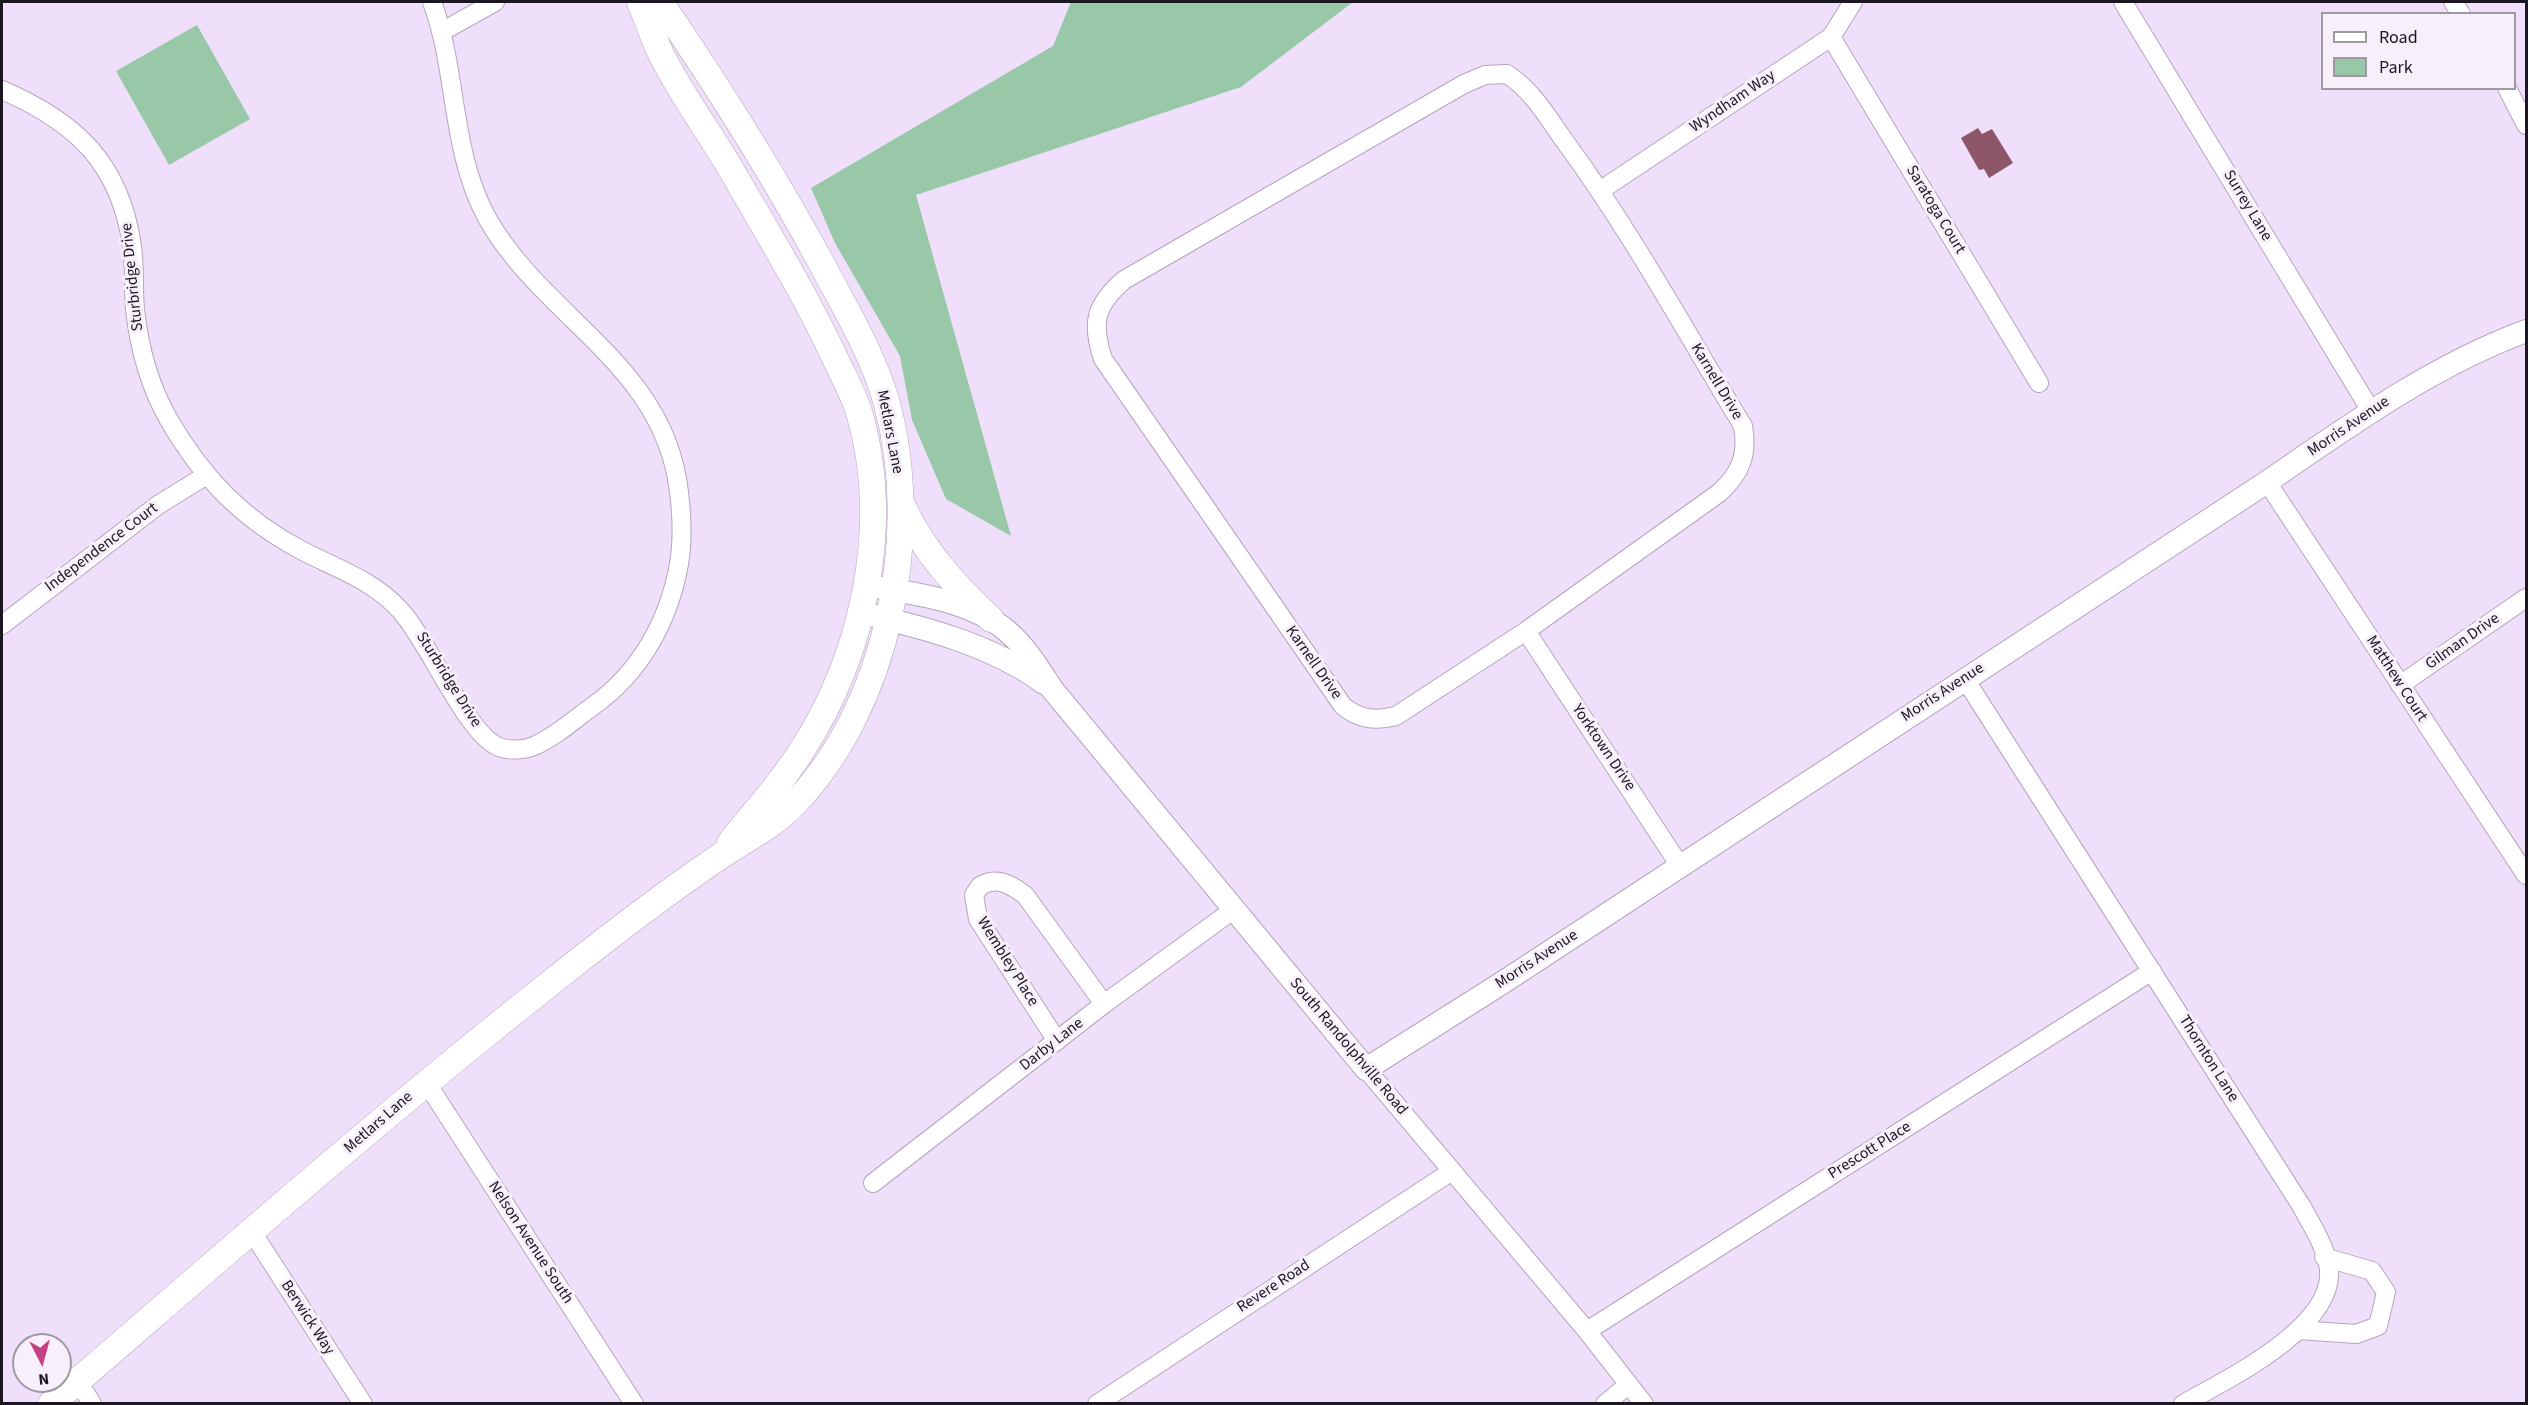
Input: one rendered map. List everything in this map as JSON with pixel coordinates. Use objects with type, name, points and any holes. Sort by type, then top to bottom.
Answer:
[{"type":"main road","name":"Metlars Lane","points":[[640,2],[662,54],[824,335],[858,410],[868,450],[871,482],[871,534],[861,613],[831,696],[807,742],[775,788],[718,857]]},
{"type":"main road","name":"Metlars Lane","points":[[51,1404],[426,1082],[591,951],[718,857],[766,828],[795,803],[835,752],[862,701],[880,655],[890,620],[894,590],[900,501],[897,454],[887,405],[872,361],[808,238],[749,140],[660,2]]},
{"type":"main road","points":[[900,501],[929,553],[948,578],[991,619]]},
{"type":"street","name":"Sturbridge Drive","points":[[2,90],[32,103],[67,125],[97,156],[112,181],[125,210],[133,250],[135,307],[150,380],[167,418],[205,476],[232,504],[263,530],[378,590],[399,609],[422,638],[471,720],[497,747],[517,750],[533,747],[602,700],[649,648],[665,619],[674,590],[681,554],[682,514],[670,448],[657,415],[634,383],[540,286],[488,219],[472,185],[459,144],[442,31],[432,2]]},
{"type":"street","points":[[442,31],[495,2]]},
{"type":"street","name":"Wyndham Way","points":[[1601,190],[1831,37],[1853,2]]},
{"type":"street","name":"Surrey Lane","points":[[2123,2],[2371,411]]},
{"type":"street","name":"Saratoga Court","points":[[1831,37],[2039,383]]},
{"type":"street","name":"Karnell Drive","points":[[1507,74],[1520,83],[1601,190],[1743,426],[1746,443],[1744,463],[1731,483],[1719,493],[1526,631],[1396,716],[1380,720],[1351,713],[1343,706],[1103,359],[1095,335],[1097,314],[1110,292],[1124,280],[1454,90],[1485,75],[1507,74]]},
{"type":"street","points":[[2508,90],[2526,125]]},
{"type":"street","name":"Morris Avenue","points":[[1366,1069],[2267,482],[2371,411],[2451,363],[2526,331]]},
{"type":"street","name":"Independence Court","points":[[2,625],[158,505],[205,476]]},
{"type":"street","name":"Matthew Court","points":[[2267,482],[2526,875]]},
{"type":"street","name":"South Randolphville Road","points":[[866,585],[931,597],[991,619],[1008,631],[1023,647],[1052,689],[1233,910],[1587,1331],[1644,1404]]},
{"type":"street","name":"Gilman Drive","points":[[2400,685],[2526,598]]},
{"type":"street","name":"South Randolphville Road","points":[[861,613],[987,651],[1032,674],[1052,689]]},
{"type":"street","name":"Yorktown Drive","points":[[1526,631],[1680,866]]},
{"type":"street","name":"Thornton Lane","points":[[1965,679],[2302,1207],[2329,1271],[2322,1301],[2298,1330],[2257,1363],[2183,1404]]},
{"type":"street","name":"Wembley Place","points":[[1057,1041],[978,919],[974,895],[980,886],[998,881],[1012,886],[1025,895],[1104,1004]]},
{"type":"street","name":"Darby Lane","points":[[873,1183],[1104,1004],[1233,910]]},
{"type":"street","name":"Prescott Place","points":[[1587,1331],[2152,971]]},
{"type":"street","name":"Nelson Avenue South","points":[[426,1082],[634,1404]]},
{"type":"street","name":"Revere Road","points":[[1097,1404],[1452,1171]]},
{"type":"street","name":"Berwick Way","points":[[252,1232],[363,1404]]},
{"type":"street","points":[[2298,1330],[2356,1334],[2378,1326],[2386,1292],[2372,1271],[2324,1257]]},
{"type":"street","points":[[78,1381],[92,1404]]},
{"type":"street","points":[[1605,1404],[1628,1385]]},
{"type":"green space","points":[[1071,2],[1353,2],[1241,87],[916,195],[1011,536],[946,499],[912,420],[900,356],[835,243],[811,188],[1053,46]]},
{"type":"green space","points":[[197,25],[250,119],[169,165],[116,71]]},
{"type":"building","points":[[1978,128],[1982,134],[1992,129],[2013,163],[1989,178],[1984,169],[1979,170],[1961,138]]}]
